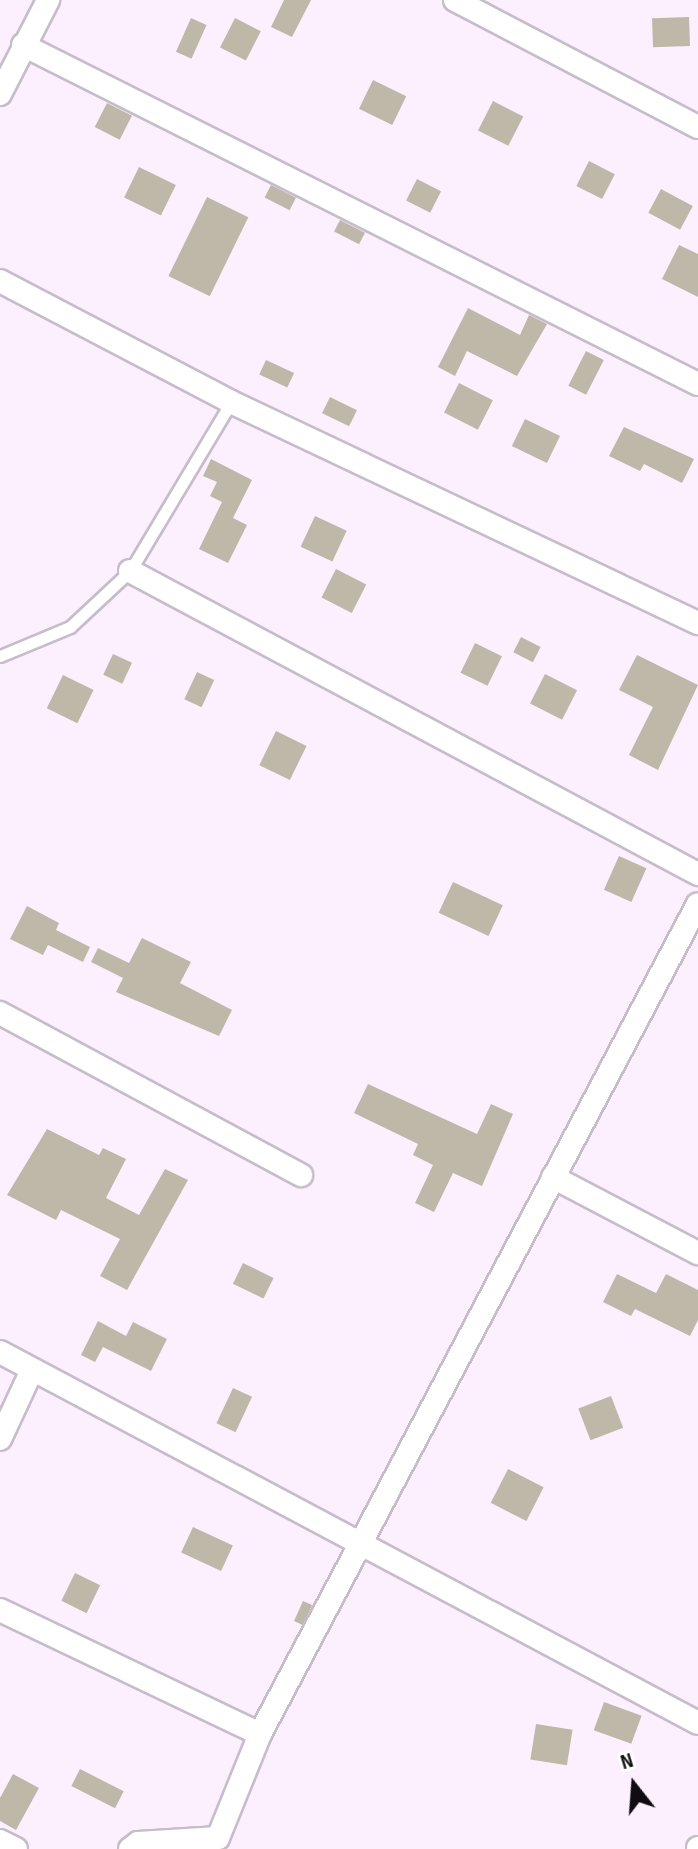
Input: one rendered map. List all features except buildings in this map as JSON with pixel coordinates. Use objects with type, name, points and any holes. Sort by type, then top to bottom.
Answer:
[{"type":"street","points":[[0,94],[48,0]]},
{"type":"street","points":[[455,0],[698,127]]},
{"type":"street","points":[[23,45],[698,384]]},
{"type":"street","points":[[0,281],[231,402],[698,623]]},
{"type":"street","points":[[130,571],[698,874]]},
{"type":"street","points":[[130,1849],[138,1843],[218,1838],[260,1734],[698,904]]},
{"type":"street","points":[[0,1013],[301,1175]]},
{"type":"street","points":[[553,1177],[698,1253]]},
{"type":"street","points":[[0,1352],[698,1723]]},
{"type":"street","points":[[0,1439],[32,1370]]},
{"type":"street","points":[[0,1610],[260,1734]]},
{"type":"street","points":[[0,1841],[16,1849]]},
{"type":"lane","points":[[0,656],[70,627],[130,571],[231,402]]}]
